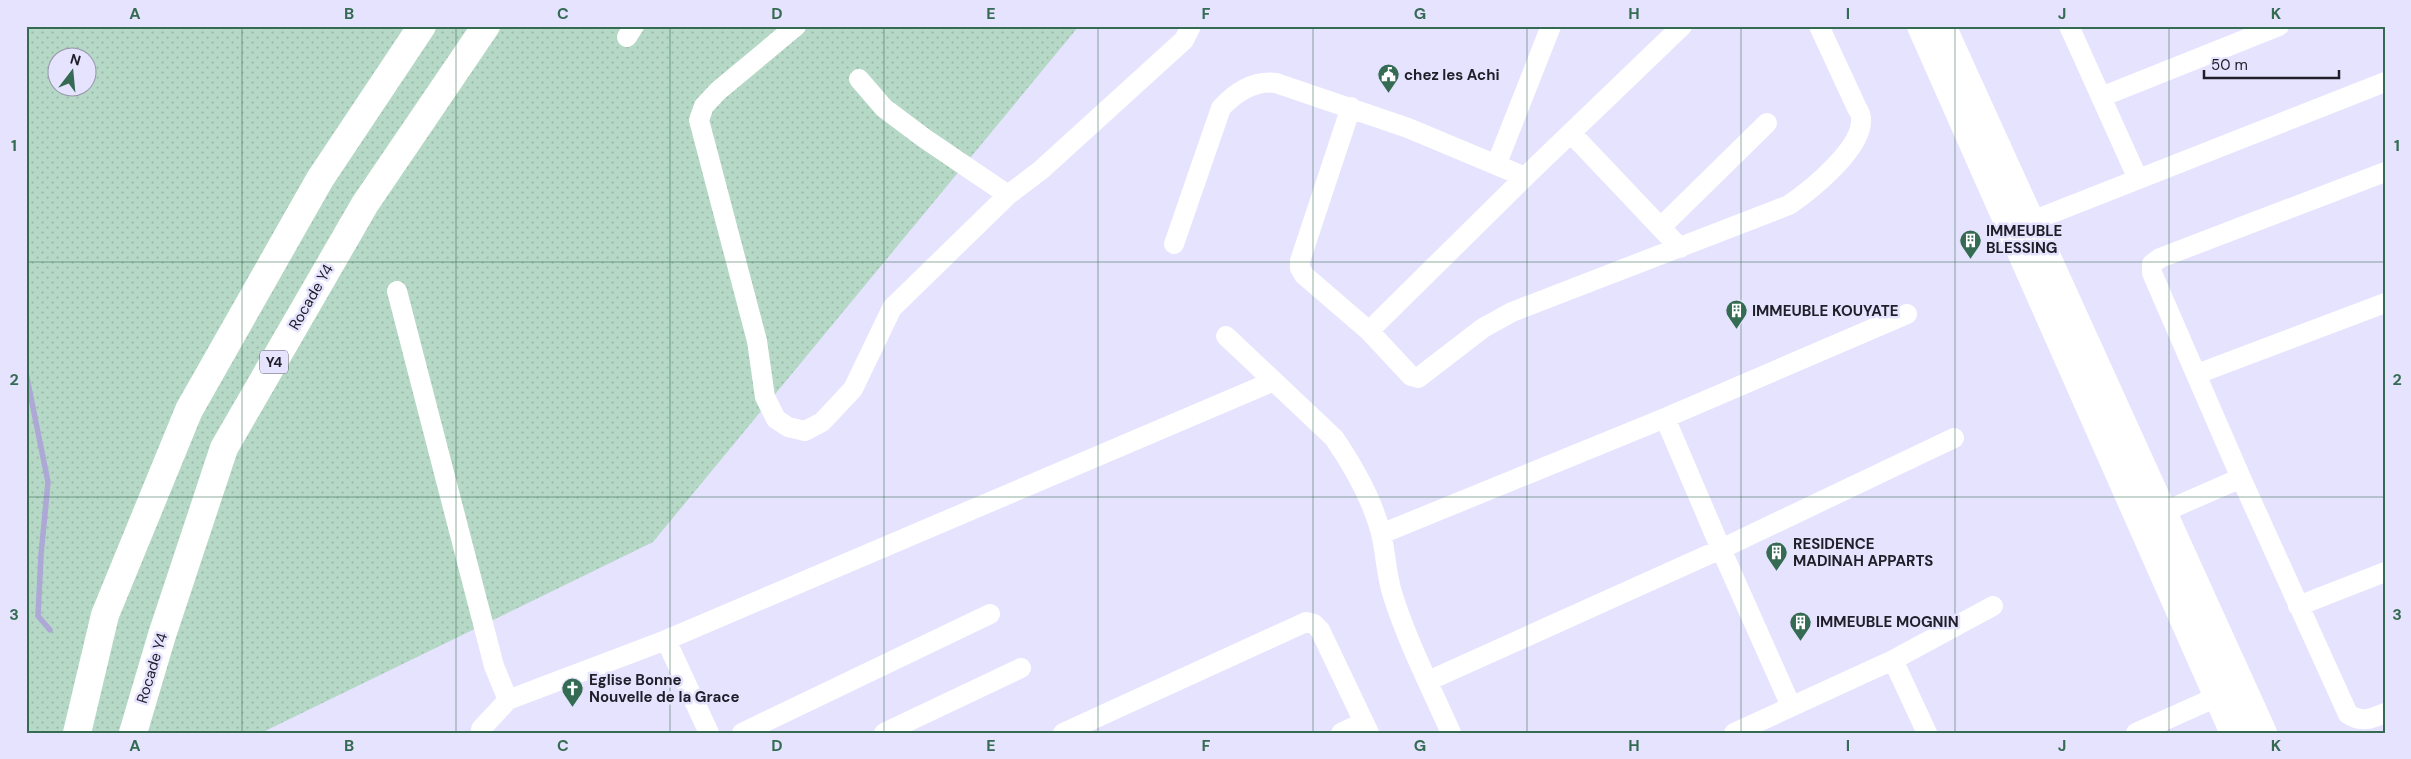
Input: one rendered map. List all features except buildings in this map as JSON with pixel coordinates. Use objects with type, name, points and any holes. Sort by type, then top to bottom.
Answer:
[{"type":"main road","points":[[77,733],[105,615],[189,410],[320,179],[422,26]]},
{"type":"main road","name":"Rocade Y4","points":[[133,733],[162,635],[224,448],[365,204],[486,26]]},
{"type":"main road","points":[[1921,26],[2021,226],[2230,691],[2263,733]]},
{"type":"main road","points":[[1942,26],[2021,226]]},
{"type":"main road","points":[[2230,691],[2234,733]]},
{"type":"street","points":[[796,26],[718,91],[704,106],[699,120],[757,341],[765,397],[776,419],[788,427],[805,431],[822,422],[853,389],[892,308],[1008,195],[1041,170],[1184,40],[1191,26]]},
{"type":"street","points":[[1497,163],[1551,26]]},
{"type":"street","points":[[1369,331],[1682,26]]},
{"type":"street","points":[[1351,107],[1300,261],[1300,268],[1304,275],[1369,331],[1411,376],[1418,378],[1483,328],[1504,316],[1789,204],[1827,176],[1847,153],[1858,134],[1861,120],[1858,108],[1819,26]]},
{"type":"street","points":[[2069,26],[2138,179]]},
{"type":"street","points":[[2101,97],[2279,26]]},
{"type":"street","points":[[859,79],[884,108],[924,138],[1008,195]]},
{"type":"street","points":[[1174,244],[1216,119],[1229,99],[1263,81],[1276,83],[1351,107],[1497,163],[1525,177]]},
{"type":"street","points":[[2021,226],[2385,82]]},
{"type":"street","points":[[1661,228],[1767,123]]},
{"type":"street","points":[[1571,133],[1680,248]]},
{"type":"street","points":[[2385,172],[2160,258],[2152,264],[2152,273],[2241,478],[2348,714],[2357,720],[2370,719],[2385,713]]},
{"type":"street","points":[[397,291],[494,666],[508,700]]},
{"type":"street","points":[[2197,374],[2385,303]]},
{"type":"street","points":[[1381,534],[1665,418],[1908,314]]},
{"type":"street","points":[[1226,336],[1334,438],[1369,498],[1381,534],[1385,570],[1393,597],[1451,733]]},
{"type":"street","points":[[481,733],[481,729],[508,700],[666,640],[1274,381]]},
{"type":"street","points":[[1665,418],[1720,549],[1791,706]]},
{"type":"street","points":[[1428,681],[1720,549],[1954,438]]},
{"type":"street","points":[[2152,517],[2241,478]]},
{"type":"street","points":[[2298,606],[2385,572]]},
{"type":"street","points":[[1734,733],[1893,660],[1993,606]]},
{"type":"street","points":[[742,733],[990,614]]},
{"type":"street","points":[[1064,733],[1306,622],[1314,624],[1320,630],[1367,727],[1341,733]]},
{"type":"street","points":[[666,640],[709,733]]},
{"type":"street","points":[[1893,660],[1927,733]]},
{"type":"street","points":[[884,733],[1021,668]]},
{"type":"street","points":[[2136,733],[2230,691]]},
{"type":"green space","points":[[26,26],[1079,26],[653,542],[261,733],[26,733]]},
{"type":"waterway","points":[[26,373],[48,482],[41,555],[38,616],[50,630]]},
{"type":"place","name":"chez les Achi","points":[[1388,94]]},
{"type":"place","name":"IMMEUBLE BLESSING","points":[[1970,259]]},
{"type":"place","name":"IMMEUBLE KOUYATE","points":[[1736,330]]},
{"type":"place","name":"RESIDENCE MADINAH APPARTS","points":[[1777,572]]},
{"type":"place","name":"IMMEUBLE MOGNIN","points":[[1800,641]]},
{"type":"place","name":"Eglise Bonne Nouvelle de la Grace","points":[[573,708]]}]
